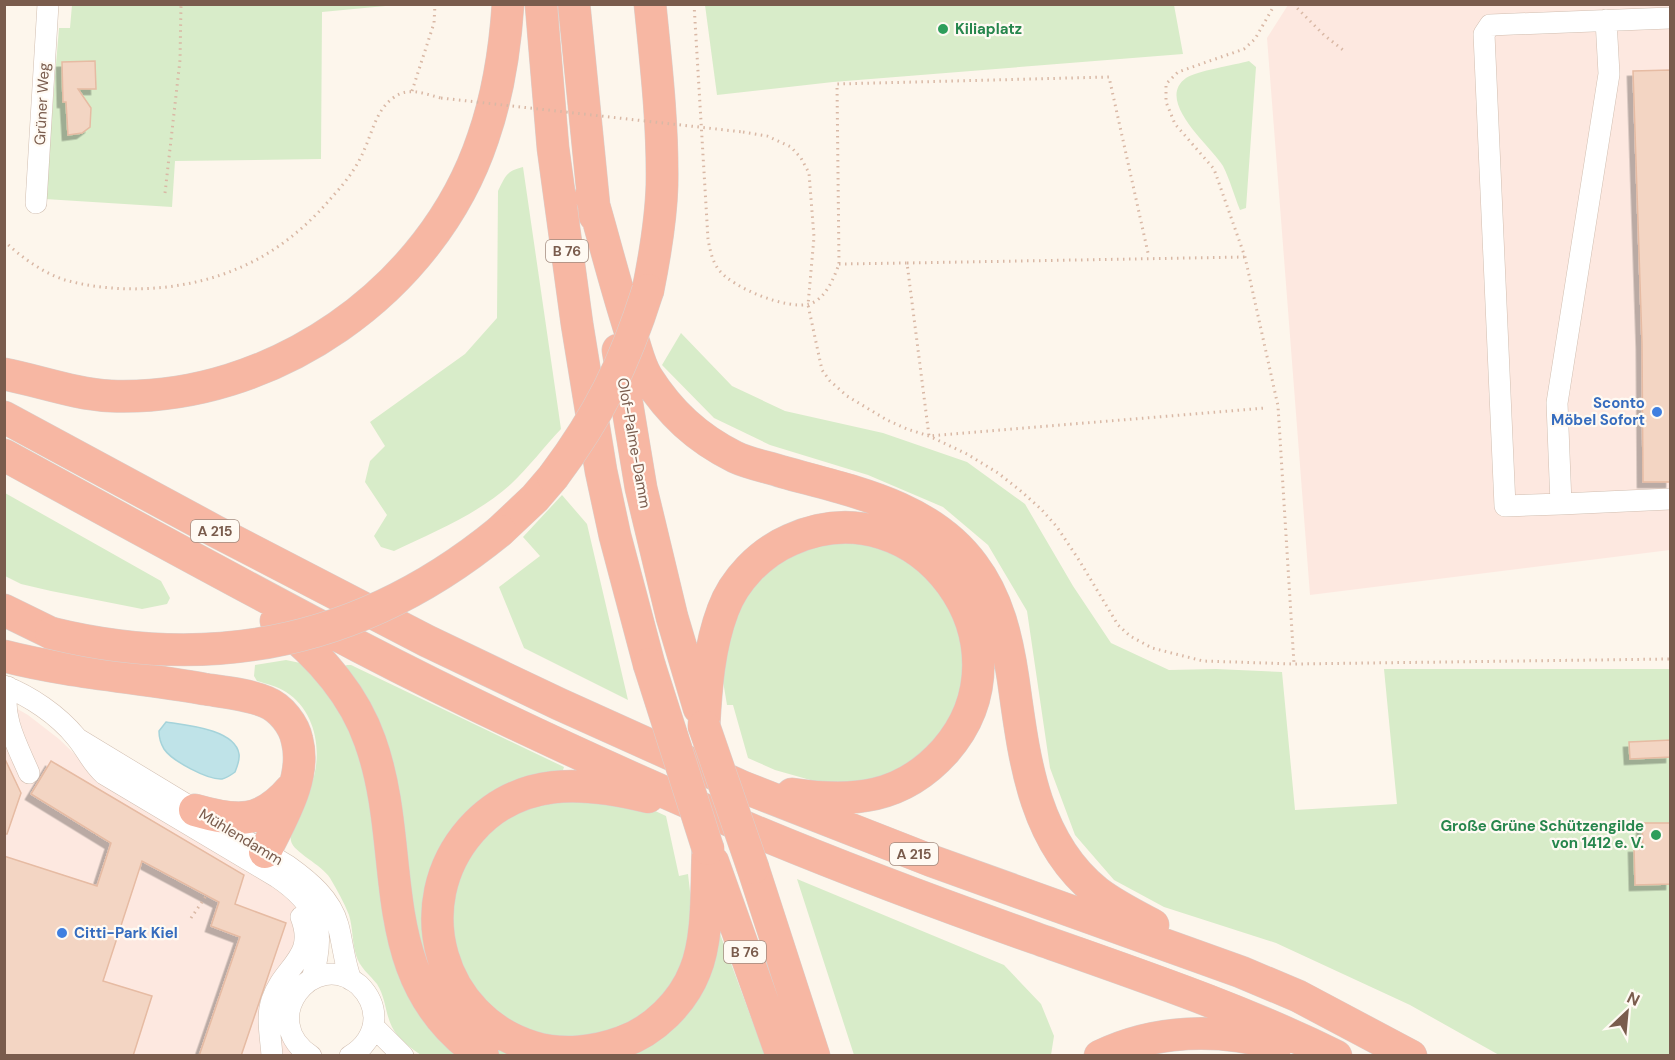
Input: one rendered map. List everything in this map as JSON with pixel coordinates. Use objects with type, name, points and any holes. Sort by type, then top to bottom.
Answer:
[{"type":"highway","points":[[8,373],[60,389],[110,396],[188,390],[253,371],[310,345],[339,326],[392,282],[435,232],[458,194],[483,140],[500,79],[508,4]]},
{"type":"highway","name":"B 76","points":[[541,4],[553,148],[574,301],[601,471],[618,546],[649,664],[708,849],[782,1056]]},
{"type":"highway","name":"Olof-Palme-Damm","points":[[574,4],[591,195],[641,488],[672,617],[698,686]]},
{"type":"highway","points":[[4,610],[51,633],[86,642],[163,650],[208,649],[287,639],[338,625],[408,594],[455,566],[500,531],[535,498],[585,434],[610,389],[629,346],[648,290],[657,240],[662,169],[658,86],[650,4]]},
{"type":"highway","points":[[591,195],[624,314],[645,375],[675,415],[707,441],[738,459],[872,498],[932,525],[951,541],[973,564],[990,591],[1009,645],[1028,771],[1038,806],[1053,842],[1079,876],[1117,906],[1241,972]]},
{"type":"highway","name":"A 215","points":[[4,417],[215,531],[427,641],[559,704],[743,787],[940,864],[1241,972],[1298,996],[1411,1056]]},
{"type":"highway","name":"A 215","points":[[4,455],[363,649],[485,709],[732,821],[929,899],[1194,995],[1274,1027],[1336,1056]]},
{"type":"highway","points":[[698,686],[723,610],[731,593],[754,564],[769,551],[802,534],[823,529],[862,529],[884,534],[906,544],[925,554],[943,571],[956,589],[969,614],[978,658],[972,703],[951,744],[919,776],[898,788],[850,799],[821,799],[743,787]]},
{"type":"highway","points":[[168,544],[287,630],[328,669],[346,693],[362,720],[378,767],[397,908],[411,964],[434,1011],[449,1029],[483,1056]]},
{"type":"highway","points":[[4,625],[38,633],[51,633]]},
{"type":"highway","points":[[4,656],[76,671],[164,682],[267,702],[286,717],[297,739],[298,773],[287,807],[263,860]]},
{"type":"highway","name":"B 76","points":[[698,686],[704,726],[814,1056]]},
{"type":"highway","points":[[195,810],[221,818],[246,818],[262,814],[272,808],[293,786]]},
{"type":"highway","points":[[708,849],[702,946],[695,971],[670,1010],[651,1028],[631,1039],[591,1051],[535,1048],[512,1039],[488,1024],[472,1007],[447,970],[438,936],[437,915],[439,895],[446,872],[466,836],[480,820],[511,799],[533,790],[562,786],[594,786],[669,802],[732,821]]},
{"type":"highway","points":[[1100,1056],[1124,1045],[1160,1036],[1210,1033],[1248,1036],[1323,1056]]},
{"type":"street","name":"Grüner Weg","points":[[36,203],[48,4]]},
{"type":"street","points":[[1671,18],[1490,25],[1484,34],[1505,507],[1671,499]]},
{"type":"street","points":[[1561,504],[1557,403],[1609,74],[1606,20]]},
{"type":"street","points":[[6,686],[5,716],[29,773]]},
{"type":"street","name":"Mühlendamm","points":[[6,686],[49,713],[77,738],[195,810],[263,860],[307,905],[318,923],[320,941],[312,979]]},
{"type":"street","name":"Mühlendamm","points":[[77,738],[88,758],[104,774],[263,860],[288,866],[309,882],[330,906],[338,923],[342,954],[351,980],[363,990],[371,1003],[373,1026]]},
{"type":"street","points":[[272,1056],[270,1013],[272,998],[301,956],[306,938],[304,924],[286,883]]},
{"type":"street","points":[[311,1056],[298,1046],[291,1047],[290,1005],[298,990],[312,979],[332,975],[351,980]]},
{"type":"street","points":[[355,1055],[366,1042],[373,1026],[403,1056]]},
{"type":"path","points":[[165,193],[180,60],[181,4]]},
{"type":"path","points":[[412,91],[434,23],[435,4]]},
{"type":"path","points":[[694,4],[708,240],[712,258],[731,283],[766,298],[808,305],[815,301],[834,279],[839,264],[837,84],[1109,77],[1148,253]]},
{"type":"path","points":[[1275,4],[1255,39],[1244,49],[1178,72],[1166,84],[1166,102],[1175,124],[1214,169],[1245,257],[1278,406],[1294,664]]},
{"type":"path","points":[[1293,4],[1324,35],[1343,50]]},
{"type":"path","points":[[4,241],[32,263],[64,279],[110,287],[135,289],[180,284],[239,268],[284,243],[314,218],[351,173],[365,150],[379,113],[394,97],[412,91],[441,98],[767,136],[792,147],[809,173],[814,237],[808,305],[822,370],[830,381],[847,396],[887,420],[929,436],[998,472],[1041,509],[1057,527],[1079,560],[1118,625],[1130,636],[1152,648],[1203,661],[1294,664],[1671,659]]},
{"type":"path","points":[[839,264],[1245,257]]},
{"type":"path","points":[[907,263],[929,436]]},
{"type":"path","points":[[929,436],[1265,408]]},
{"type":"path","points":[[190,918],[206,896]]},
{"type":"shaded area","points":[[1288,5],[1670,5],[1670,550],[1310,595],[1267,38]]},
{"type":"shaded area","points":[[5,702],[28,715],[59,739],[90,769],[295,896],[306,969],[298,980],[300,1055],[5,1056]]},
{"type":"green space","points":[[72,5],[396,5],[322,12],[321,159],[175,161],[172,207],[45,199],[59,28],[70,28]]},
{"type":"green space","name":"Kiliaplatz","points":[[705,5],[1174,5],[1183,54],[833,82],[717,95]]},
{"type":"green space","points":[[1249,61],[1256,67],[1246,208],[1240,210],[1223,166],[1188,124],[1177,99],[1178,88],[1191,75]]},
{"type":"green space","points":[[523,167],[561,429],[518,477],[498,495],[455,522],[394,551],[381,547],[374,536],[387,515],[365,482],[370,461],[385,446],[370,422],[465,354],[497,318],[498,191],[507,175]]},
{"type":"green space","points":[[681,333],[732,386],[785,411],[883,433],[967,462],[1025,504],[1073,586],[1111,643],[1169,670],[1216,669],[1282,672],[1295,810],[1397,804],[1384,669],[1670,669],[1670,1055],[1499,1055],[1410,1005],[1276,943],[1164,907],[1114,880],[1075,835],[1050,768],[1027,611],[988,545],[943,507],[868,475],[770,445],[714,418],[662,365]]},
{"type":"green space","points":[[5,493],[161,581],[170,598],[167,604],[142,609],[21,584],[5,576]]},
{"type":"green space","points":[[562,495],[587,524],[628,700],[524,648],[499,587],[540,556],[523,537]]},
{"type":"green space","points":[[851,537],[918,564],[964,627],[962,704],[916,763],[868,784],[821,783],[775,770],[748,758],[733,705],[727,705],[723,681],[732,609],[777,556]]},
{"type":"green space","points":[[286,660],[305,664],[327,690],[353,737],[435,1032],[455,1055],[421,1055],[397,1035],[390,1022],[380,989],[357,959],[349,915],[338,892],[326,873],[297,850],[291,841],[292,829],[315,774],[317,747],[315,734],[305,711],[296,700],[279,688],[257,681],[254,676],[255,665]]},
{"type":"green space","points":[[347,665],[564,767],[561,776],[484,807],[431,948],[539,1055],[499,1055],[482,1045],[428,982],[343,667]]},
{"type":"green space","points":[[557,793],[651,809],[666,816],[679,876],[688,874],[694,926],[674,989],[625,1031],[561,1043],[510,1027],[462,979],[446,912],[466,850],[531,799]]},
{"type":"green space","points":[[797,879],[1004,965],[1041,1004],[1054,1036],[1051,1055],[854,1055]]},
{"type":"green space","points":[[716,923],[765,1055],[605,1056],[625,1050]]},
{"type":"water","points":[[166,722],[208,730],[229,739],[239,754],[235,772],[224,779],[216,778],[200,773],[174,759],[164,749],[160,738],[159,731]]},
{"type":"building","points":[[95,61],[96,89],[78,89],[91,108],[90,127],[82,133],[68,135],[66,102],[63,102],[62,62]]},
{"type":"building","points":[[1671,70],[1671,482],[1643,482],[1642,343],[1633,71]]},
{"type":"building","points":[[1671,740],[1671,757],[1630,759],[1629,742]]},
{"type":"building","points":[[4,757],[21,793],[7,834],[4,834]]},
{"type":"building","name":"Citti-Park Kiel","points":[[51,761],[244,875],[235,904],[286,923],[241,1056],[199,1056],[240,937],[211,926],[219,902],[142,861],[103,981],[152,996],[133,1056],[4,1056],[4,856],[97,886],[111,843],[31,794]]},
{"type":"building","name":"Große Grüne Schützengilde von 1412 e. V.","points":[[1642,823],[1671,823],[1671,884],[1635,885],[1634,847],[1643,847]]},
{"type":"place","name":"Kiliaplatz","points":[[943,29]]},
{"type":"place","name":"Sconto Möbel Sofort","points":[[1657,412]]},
{"type":"place","name":"Große Grüne Schützengilde von 1412 e. V.","points":[[1656,835]]},
{"type":"place","name":"Citti-Park Kiel","points":[[62,933]]}]
